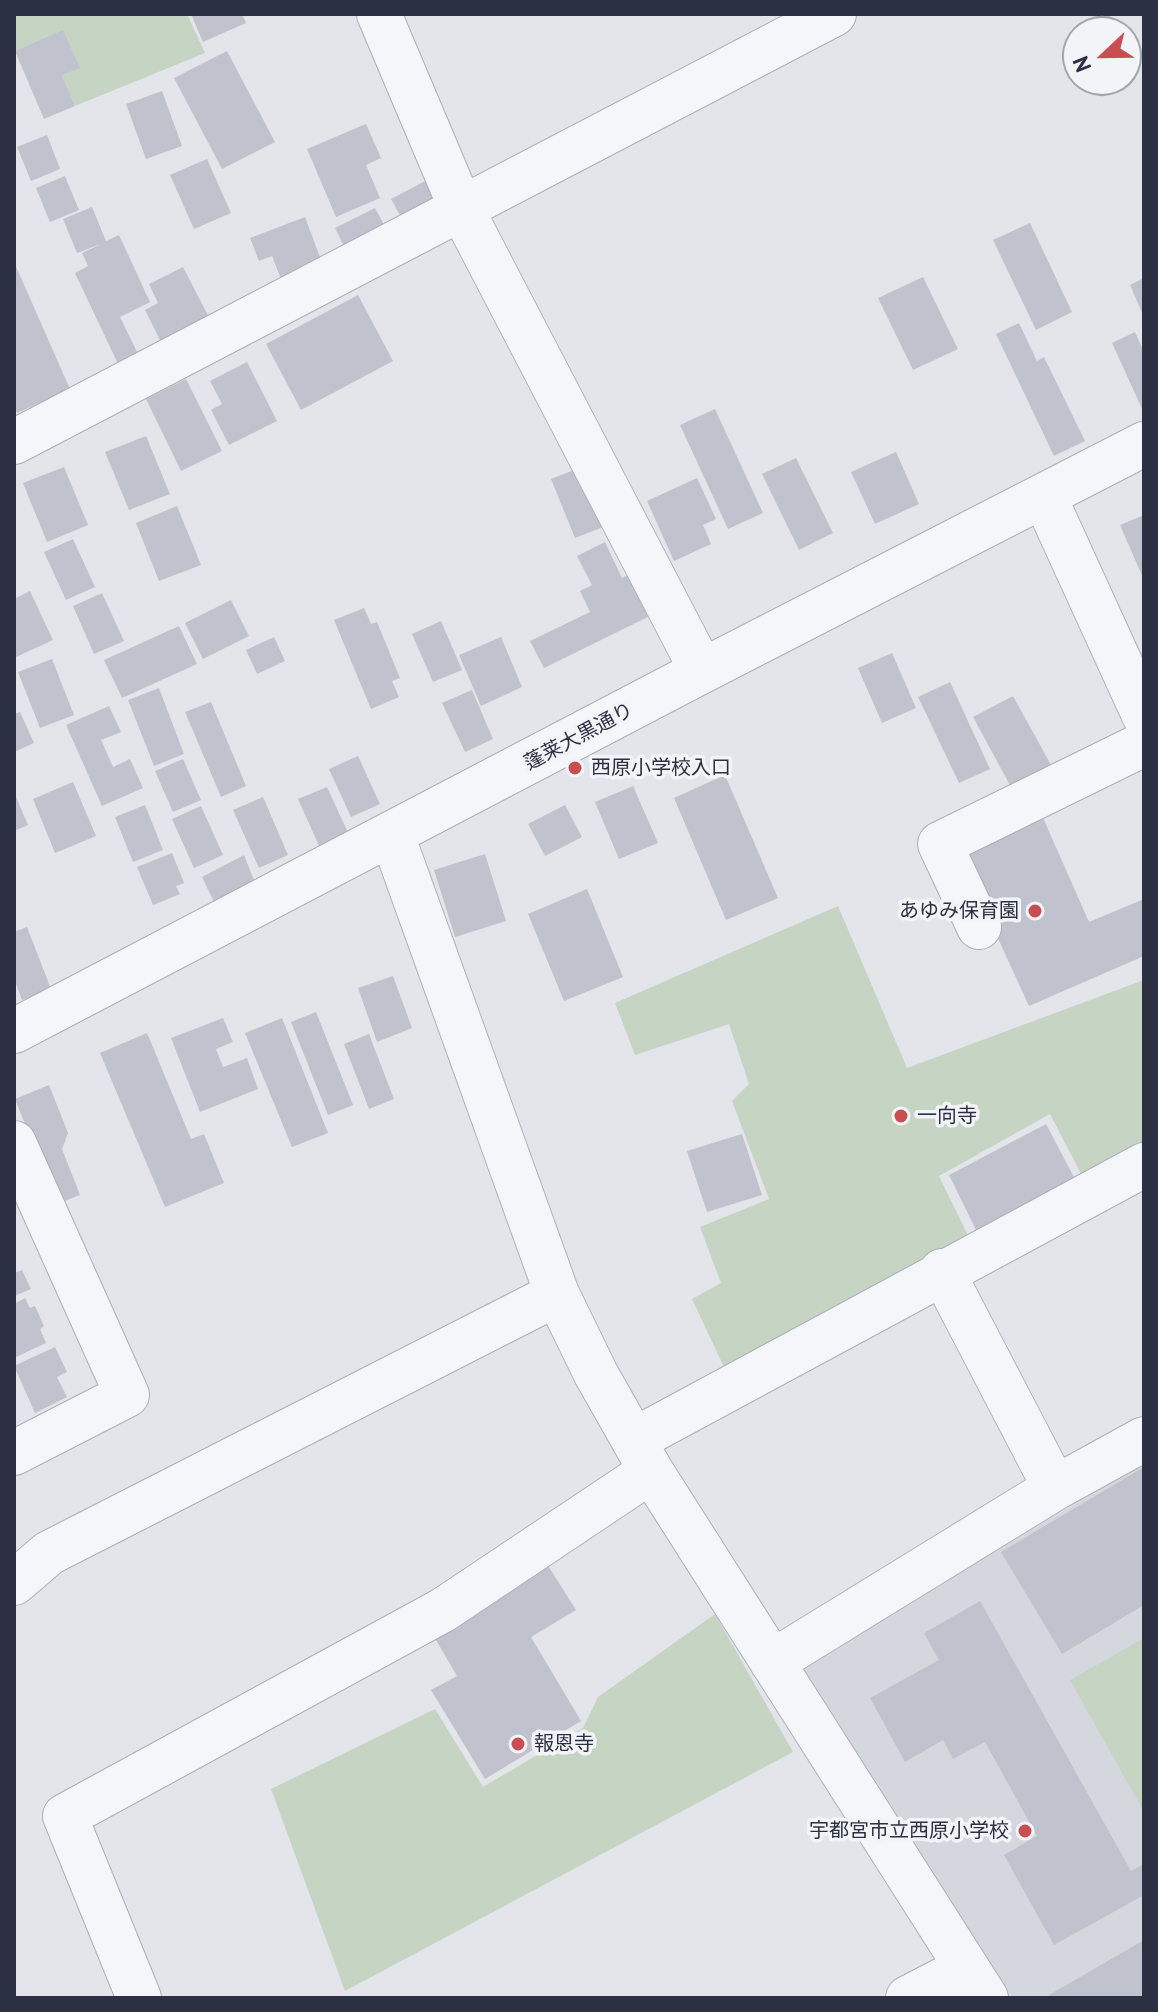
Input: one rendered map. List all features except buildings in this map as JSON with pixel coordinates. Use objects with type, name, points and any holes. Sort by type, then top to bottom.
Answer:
[{"type":"street","points":[[379,14],[461,208],[702,671]]},
{"type":"street","points":[[14,442],[834,14]]},
{"type":"street","name":"蓬莱大黒通り","points":[[14,1031],[1144,444]]},
{"type":"street","points":[[1044,496],[1144,715]]},
{"type":"street","points":[[979,927],[940,844],[1144,744]]},
{"type":"street","points":[[392,835],[557,1294],[596,1374],[643,1456],[976,1983],[908,1998]]},
{"type":"street","points":[[14,1143],[127,1395],[14,1453]]},
{"type":"street","points":[[139,1998],[65,1816],[443,1610],[643,1456],[942,1271],[1144,1165]]},
{"type":"street","points":[[942,1271],[1055,1488]]},
{"type":"street","points":[[14,1583],[49,1553],[557,1294]]},
{"type":"street","points":[[772,1662],[1055,1488],[1144,1439]]},
{"type":"shaded area","name":"宇都宮市立西原小学校","points":[[1144,1464],[1144,1998],[1012,1998],[800,1663]]},
{"type":"green space","points":[[14,14],[187,14],[205,53],[75,106],[62,75],[79,67],[63,31],[15,51]]},
{"type":"green space","name":"一向寺","points":[[838,906],[907,1068],[1144,980],[1144,1163],[1090,1191],[1050,1114],[939,1176],[976,1252],[731,1382],[692,1299],[721,1283],[700,1227],[769,1199],[732,1101],[749,1084],[729,1024],[635,1055],[615,1003]]},
{"type":"green space","points":[[715,1614],[793,1752],[345,1991],[271,1789],[435,1709],[483,1787],[583,1728],[598,1697]]},
{"type":"green space","points":[[1144,1638],[1144,1812],[1070,1680]]},
{"type":"place","name":"西原小学校入口","points":[[575,768]]},
{"type":"place","name":"あゆみ保育園","points":[[1035,911]]},
{"type":"place","name":"一向寺","points":[[901,1116]]},
{"type":"place","name":"報恩寺","points":[[518,1744]]},
{"type":"place","name":"宇都宮市立西原小学校","points":[[1025,1831]]}]
